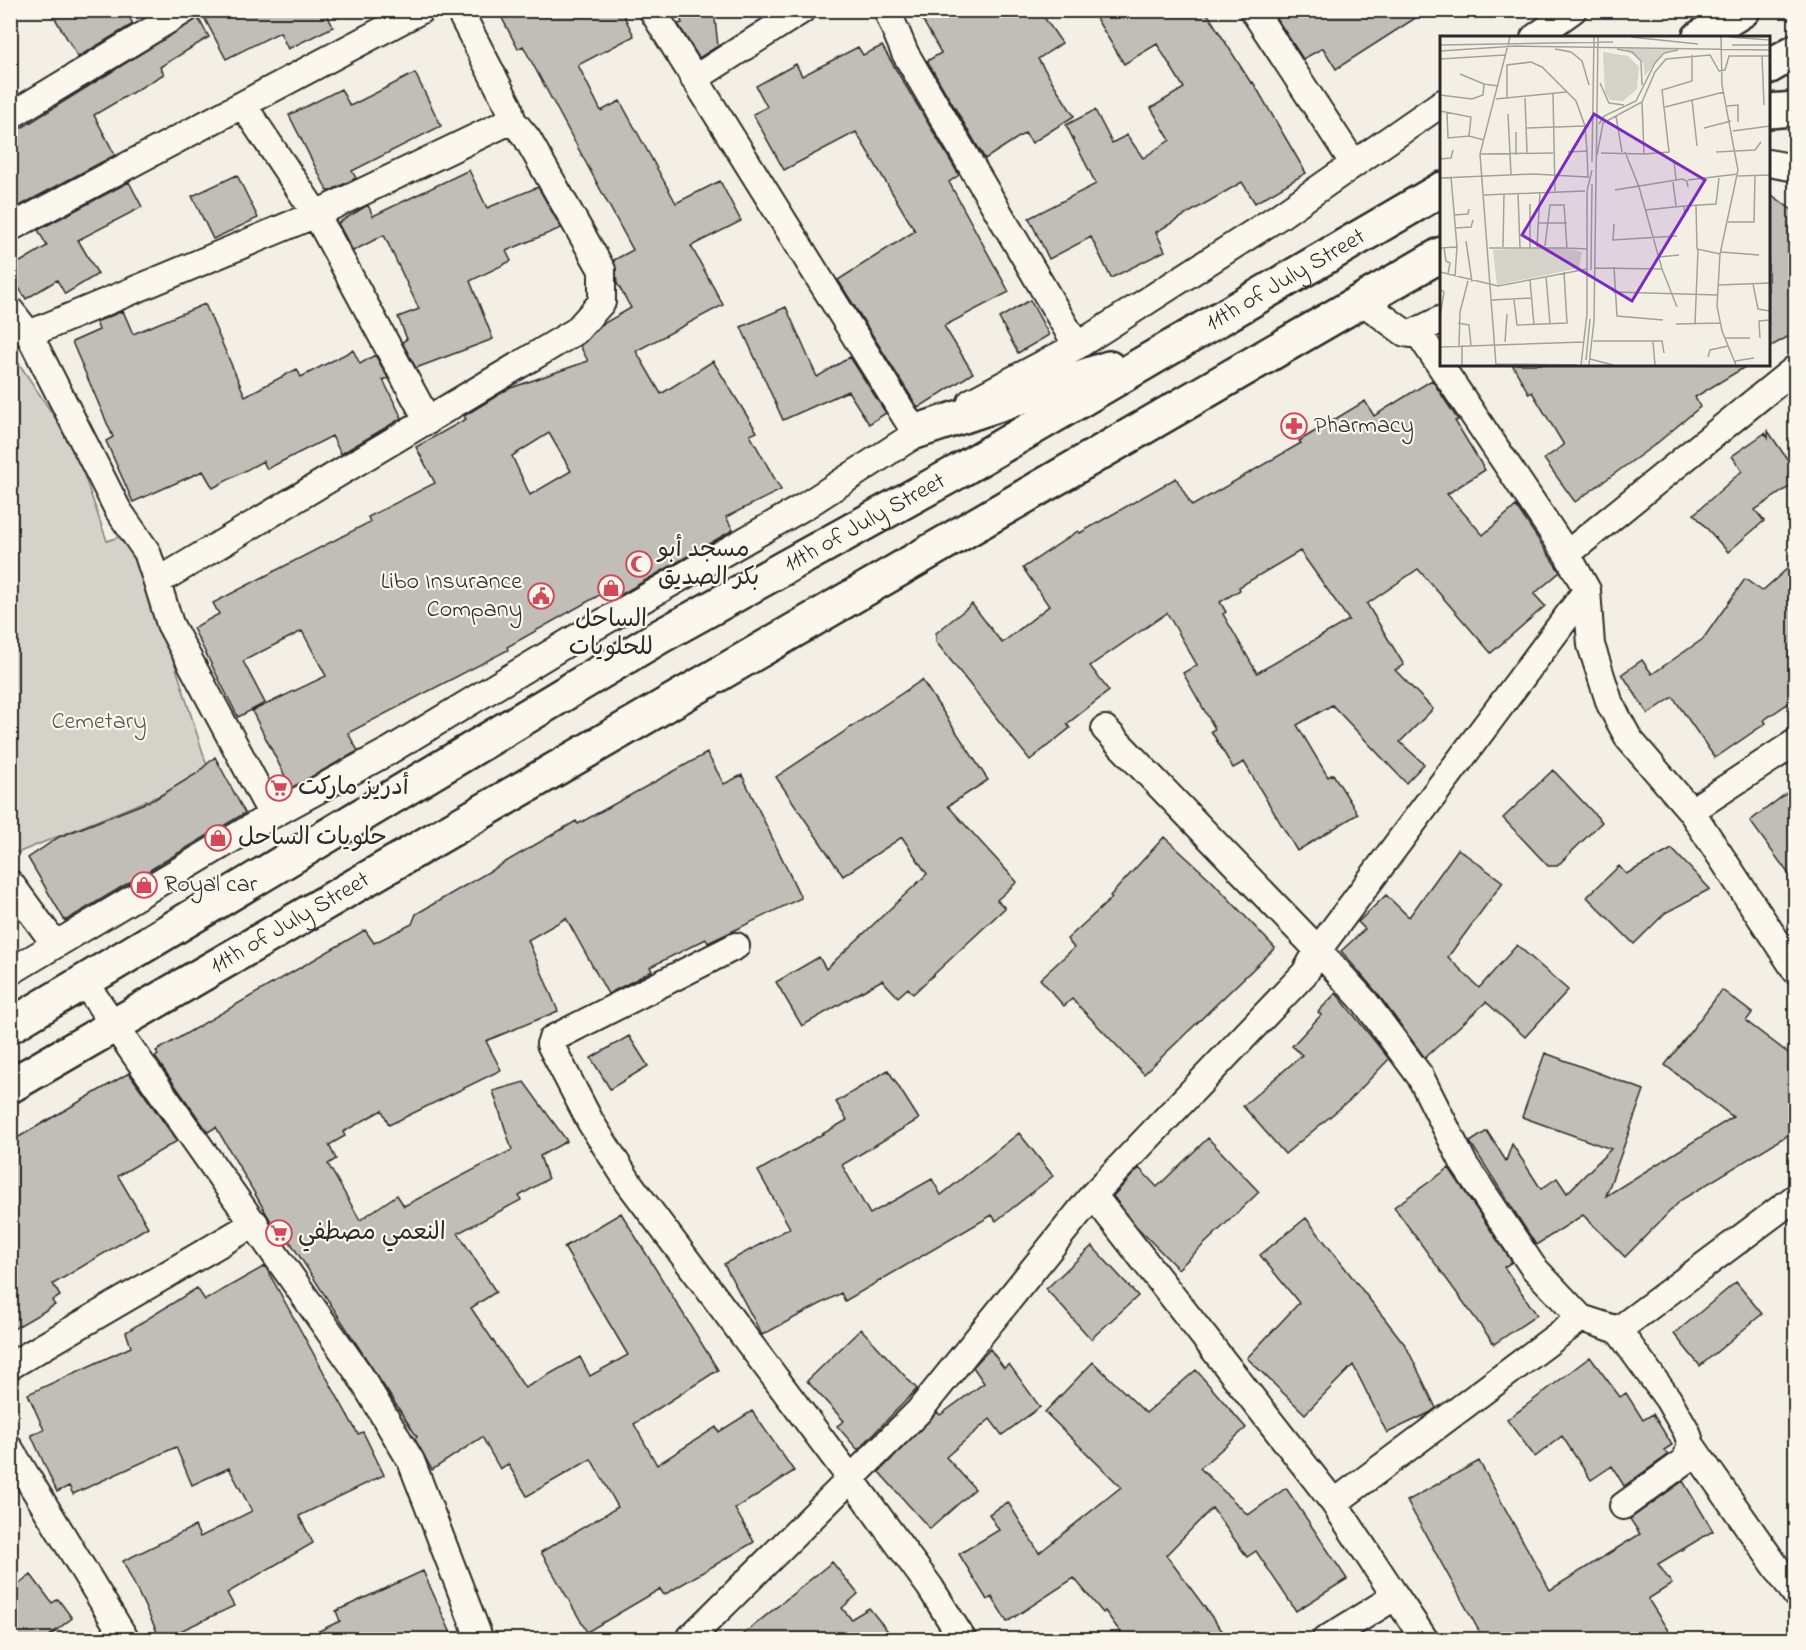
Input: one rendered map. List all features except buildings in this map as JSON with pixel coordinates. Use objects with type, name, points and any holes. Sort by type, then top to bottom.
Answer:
[{"type":"highway","points":[[1702,36],[1743,10]]},
{"type":"highway","points":[[1770,66],[1796,51]]},
{"type":"highway","points":[[1770,111],[1796,109]]},
{"type":"highway","name":"11th of July Street","points":[[10,1026],[659,637],[959,471],[1440,190]]},
{"type":"highway","name":"11th of July Street","points":[[10,1086],[1359,299],[1440,255]]},
{"type":"highway","points":[[915,432],[1171,348]]},
{"type":"street","points":[[10,116],[185,10]]},
{"type":"street","points":[[10,228],[421,10]]},
{"type":"street","points":[[157,582],[576,331],[602,302],[602,270],[527,138],[512,120],[509,107],[459,10]]},
{"type":"street","points":[[652,10],[915,432]]},
{"type":"street","points":[[694,79],[802,10]]},
{"type":"street","points":[[887,10],[905,53],[1077,346]]},
{"type":"street","points":[[1253,10],[1354,164]]},
{"type":"street","points":[[1537,36],[1573,10]]},
{"type":"street","points":[[10,972],[185,870],[272,815],[388,751],[574,639],[805,506],[915,432],[1077,346],[1278,217],[1440,104]]},
{"type":"street","points":[[243,105],[316,214],[428,421]]},
{"type":"street","points":[[29,333],[316,214],[512,120]]},
{"type":"street","points":[[1770,163],[1796,168]]},
{"type":"street","points":[[1359,299],[1405,333],[1417,331],[1440,320]]},
{"type":"street","points":[[10,310],[29,333],[118,510],[147,552],[170,624],[272,815]]},
{"type":"street","points":[[1417,331],[1440,365]]},
{"type":"street","points":[[1441,366],[1567,554],[1587,590],[1590,645],[1610,704],[1629,739],[1691,811],[1796,971]]},
{"type":"street","points":[[1567,554],[1796,368]]},
{"type":"street","points":[[688,1640],[920,1411],[1093,1195],[1305,973],[1318,950],[1587,590]]},
{"type":"street","points":[[1105,729],[1318,950],[1365,1002],[1420,1076],[1478,1186],[1533,1267],[1581,1318],[1618,1330],[1668,1399],[1687,1432],[1692,1446],[1796,1595]]},
{"type":"street","points":[[1691,811],[1796,742]]},
{"type":"street","points":[[10,883],[55,944]]},
{"type":"street","points":[[736,946],[552,1039],[550,1044],[591,1123],[629,1183],[852,1479],[930,1587],[963,1640]]},
{"type":"street","points":[[84,982],[359,1374],[411,1461],[480,1640]]},
{"type":"street","points":[[1093,1195],[1334,1503],[1425,1640]]},
{"type":"street","points":[[1618,1330],[1796,1197]]},
{"type":"street","points":[[10,1366],[255,1223]]},
{"type":"street","points":[[1334,1503],[1581,1318]]},
{"type":"street","points":[[1623,1506],[1685,1461],[1692,1446]]},
{"type":"street","points":[[10,1449],[126,1640]]},
{"type":"street","points":[[1325,1640],[1388,1601],[1392,1591]]},
{"type":"green space","name":"Cemetary","points":[[10,350],[74,446],[107,541],[133,532],[210,775],[17,853],[10,843]]},
{"type":"place","name":"Pharmacy","points":[[1294,426]]},
{"type":"place","name":"مسجد أبو بكر الصديق","points":[[639,564]]},
{"type":"place","name":"الساحل للحلويات","points":[[611,588]]},
{"type":"place","name":"Libo Insurance Company","points":[[541,596]]},
{"type":"place","name":"أدريز ماركت","points":[[279,788]]},
{"type":"place","name":"حلويات الساحل","points":[[218,838]]},
{"type":"place","name":"Royal car","points":[[144,885]]},
{"type":"place","name":"النعمي مصطفي","points":[[279,1233]]}]
